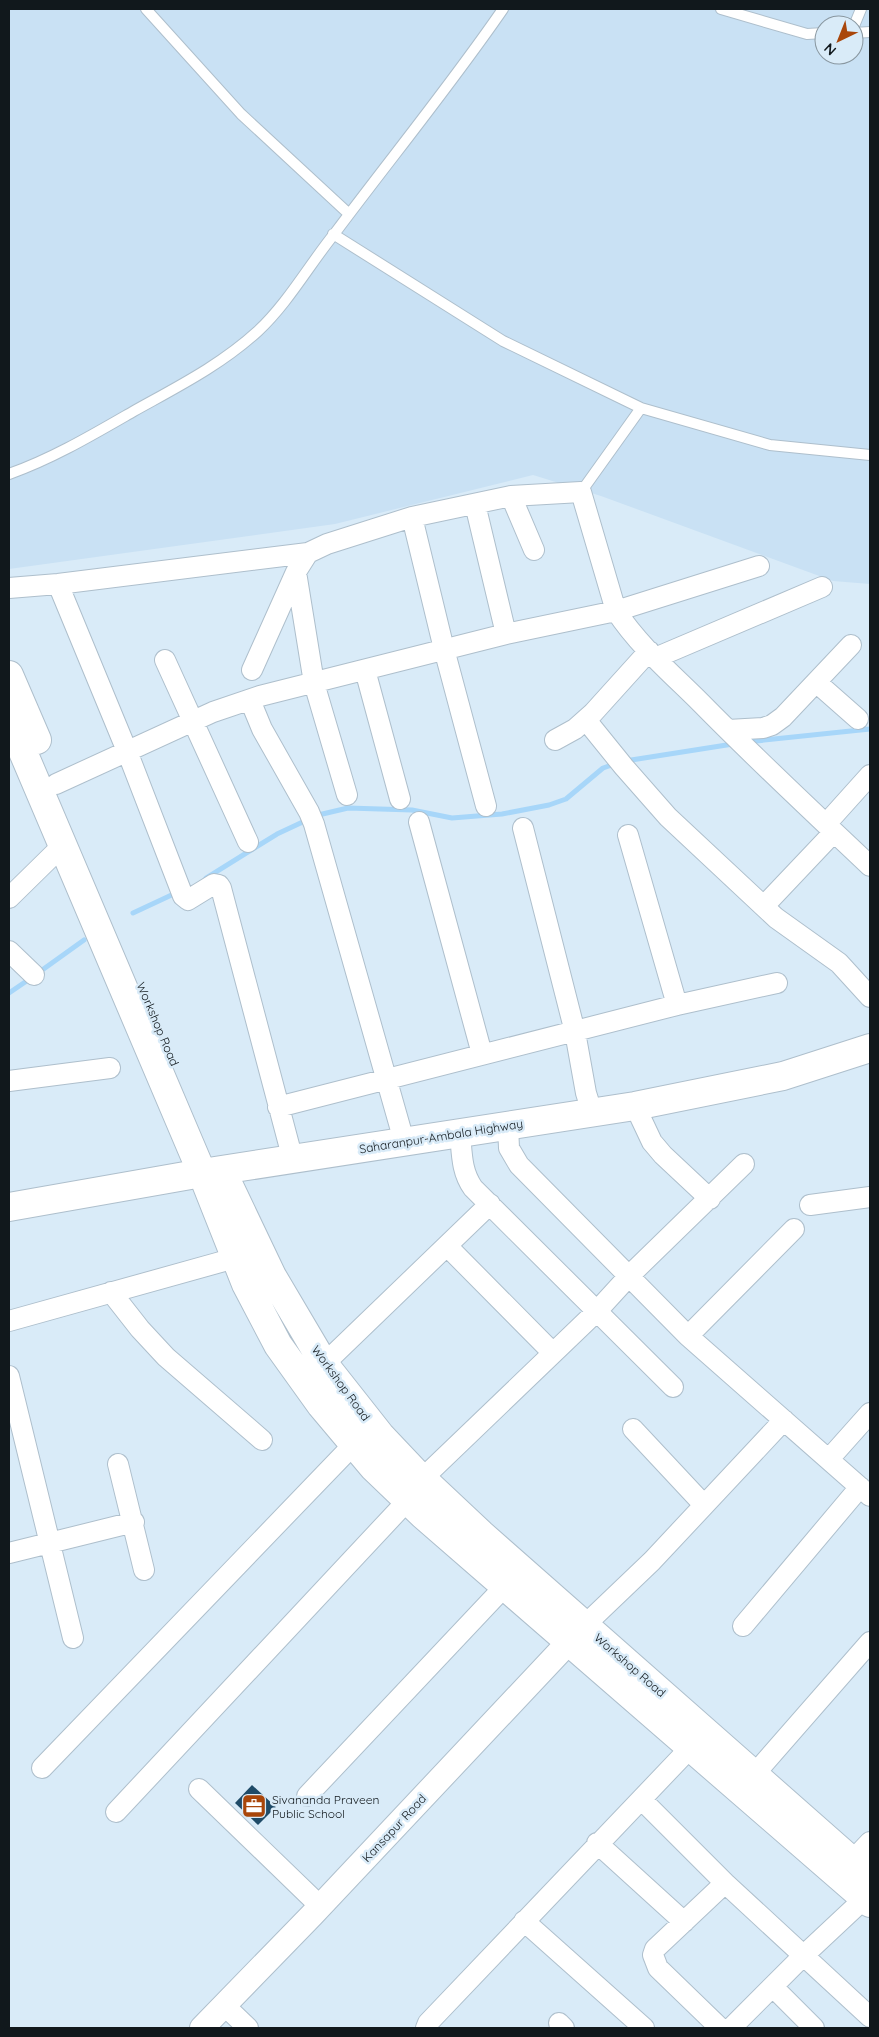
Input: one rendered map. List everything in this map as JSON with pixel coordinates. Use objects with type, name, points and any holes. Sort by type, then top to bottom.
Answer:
[{"type":"main road","name":"Workshop Road","points":[[9,675],[200,1123],[235,1258],[246,1284],[278,1345],[321,1405],[374,1468],[415,1489],[481,1534],[691,1747],[747,1782],[866,1876]]},
{"type":"main road","name":"Workshop Road","points":[[9,719],[62,845],[212,1172],[324,1364],[380,1435],[415,1489],[505,1586],[577,1633],[747,1782],[866,1876]]},
{"type":"main road","name":"Saharanpur-Ambala Highway","points":[[9,1207],[404,1141],[635,1106],[783,1076],[870,1048]]},
{"type":"street","points":[[9,588],[58,584],[308,553],[327,544],[412,517],[511,496],[581,492],[616,611],[624,623],[652,655],[730,733],[870,866]]},
{"type":"street","points":[[511,496],[534,550]]},
{"type":"street","points":[[475,504],[506,634]]},
{"type":"street","points":[[412,517],[444,649],[486,806]]},
{"type":"street","points":[[252,670],[296,572],[308,553]]},
{"type":"street","points":[[56,784],[213,712],[250,700],[444,649],[616,611],[759,566]]},
{"type":"street","points":[[296,572],[314,682],[347,795]]},
{"type":"street","points":[[58,584],[128,751],[181,891],[188,900],[214,884],[219,885],[221,888],[293,1160]]},
{"type":"street","points":[[555,740],[575,729],[586,720],[652,655],[822,587]]},
{"type":"street","points":[[730,733],[772,725],[783,717],[851,646]]},
{"type":"street","points":[[165,660],[248,842]]},
{"type":"street","points":[[365,670],[400,799]]},
{"type":"street","points":[[816,682],[858,719]]},
{"type":"street","points":[[250,700],[262,729],[311,818],[404,1141]]},
{"type":"street","points":[[586,720],[668,817],[786,927],[839,963],[870,998]]},
{"type":"street","points":[[764,906],[830,828],[870,775]]},
{"type":"street","points":[[419,822],[482,1054]]},
{"type":"street","points":[[522,828],[575,1032],[586,1093],[592,1112]]},
{"type":"street","points":[[628,835],[677,1005]]},
{"type":"street","points":[[9,898],[62,845]]},
{"type":"street","points":[[9,951],[34,975]]},
{"type":"street","points":[[278,1107],[677,1005],[777,983]]},
{"type":"street","points":[[9,1081],[110,1068]]},
{"type":"street","points":[[635,1106],[652,1142],[663,1155],[710,1198]]},
{"type":"street","points":[[508,1126],[509,1148],[519,1166],[688,1336],[865,1492],[743,1626]]},
{"type":"street","points":[[460,1133],[466,1178],[673,1387]]},
{"type":"street","points":[[116,1812],[415,1489],[744,1164]]},
{"type":"street","points":[[810,1205],[870,1196]]},
{"type":"street","points":[[324,1364],[490,1204]]},
{"type":"street","points":[[688,1336],[794,1229]]},
{"type":"street","points":[[447,1246],[554,1353]]},
{"type":"street","points":[[9,1321],[235,1258]]},
{"type":"street","points":[[111,1292],[140,1329],[166,1356],[262,1440]]},
{"type":"street","points":[[9,1376],[73,1638]]},
{"type":"street","points":[[829,1459],[870,1413]]},
{"type":"street","points":[[577,1633],[652,1561],[784,1420]]},
{"type":"street","points":[[634,1429],[704,1505]]},
{"type":"street","points":[[42,1768],[354,1444]]},
{"type":"street","points":[[118,1464],[134,1522],[144,1570]]},
{"type":"street","points":[[9,1553],[134,1522]]},
{"type":"street","points":[[307,1796],[505,1586]]},
{"type":"street","name":"Kansapur Road","points":[[202,2028],[320,1906],[577,1633]]},
{"type":"street","points":[[747,1782],[867,1654]]},
{"type":"street","points":[[426,2028],[428,2023],[524,1921],[691,1747]]},
{"type":"street","points":[[198,1789],[320,1906]]},
{"type":"street","points":[[642,1800],[725,1883],[870,2016]]},
{"type":"street","points":[[597,1844],[684,1922]]},
{"type":"street","points":[[730,2028],[803,1956],[866,1876]]},
{"type":"street","points":[[720,2028],[658,1968],[653,1955],[655,1949],[725,1883]]},
{"type":"street","points":[[524,1921],[644,2028]]},
{"type":"street","points":[[773,1987],[814,2028]]},
{"type":"street","points":[[224,2005],[248,2028]]},
{"type":"lane","points":[[146,9],[241,114],[349,214]]},
{"type":"lane","points":[[9,474],[88,437],[206,371],[231,354],[259,330],[289,296],[333,234],[466,64],[503,9]]},
{"type":"lane","points":[[721,9],[807,34],[814,34]]},
{"type":"lane","points":[[333,234],[503,341],[641,408],[770,445],[870,455]]},
{"type":"lane","points":[[581,492],[641,408]]},
{"type":"shaded area","points":[[9,9],[870,9],[870,584],[833,581],[601,496],[533,475],[335,524],[9,569]]},
{"type":"building","points":[[252,1785],[276,1807],[258,1825],[235,1803]]},
{"type":"waterway","points":[[746,742],[870,729]]},
{"type":"waterway","points":[[625,761],[733,744]]},
{"type":"waterway","points":[[314,816],[348,808],[412,810],[452,818],[502,814],[549,805],[566,799],[603,768],[615,764]]},
{"type":"waterway","points":[[206,878],[277,834],[307,820]]},
{"type":"waterway","points":[[133,913],[178,892]]},
{"type":"waterway","points":[[38,973],[84,940]]},
{"type":"waterway","points":[[9,993],[31,978]]},
{"type":"place","name":"Sivananda Praveen Public School","points":[[254,1806]]}]
